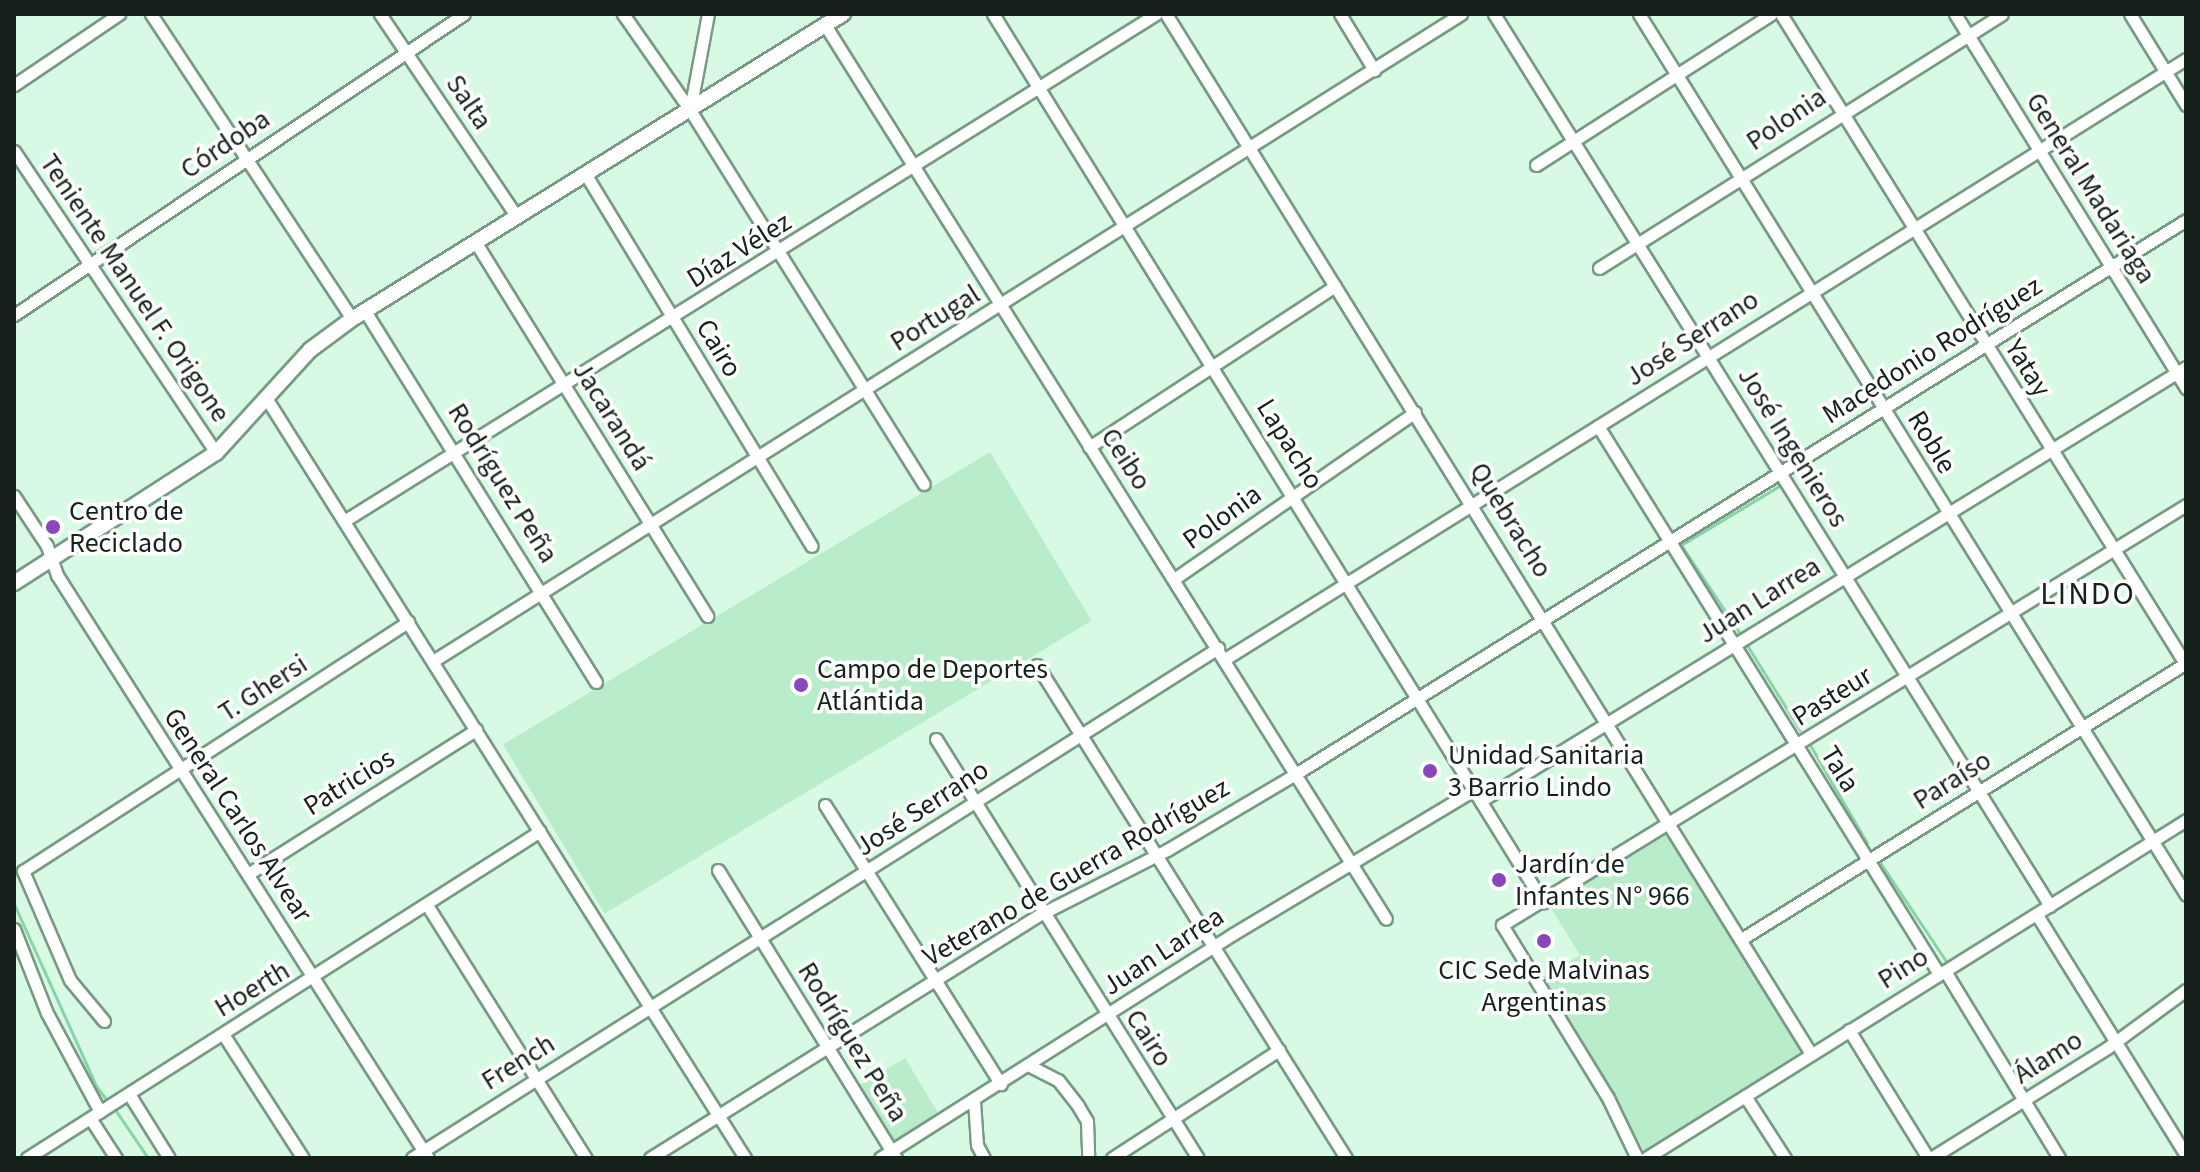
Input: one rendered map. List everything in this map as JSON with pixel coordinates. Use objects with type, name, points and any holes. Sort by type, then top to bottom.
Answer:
[{"type":"main road","points":[[14,583],[216,453],[268,401],[310,350],[352,319],[842,14]]},
{"type":"street","points":[[14,85],[119,14]]},
{"type":"street","points":[[151,14],[352,319]]},
{"type":"street","name":"Salta","points":[[380,14],[517,217]]},
{"type":"street","name":"Córdoba","points":[[14,315],[464,14]]},
{"type":"street","points":[[623,14],[690,110],[924,484]]},
{"type":"street","points":[[690,110],[708,14]]},
{"type":"street","name":"Lapacho","points":[[993,14],[1543,902]]},
{"type":"street","name":"Díaz Vélez","points":[[344,521],[674,319],[1156,14]]},
{"type":"street","name":"Quebracho","points":[[1166,14],[1544,617],[1743,938],[1811,1054]]},
{"type":"street","points":[[1340,14],[1374,70]]},
{"type":"street","name":"Portugal","points":[[433,661],[1126,228],[1461,14]]},
{"type":"street","name":"José Ingenieros","points":[[1494,14],[2050,906]]},
{"type":"street","name":"Roble","points":[[1639,14],[2186,895]]},
{"type":"street","points":[[1536,165],[1771,14]]},
{"type":"street","name":"Yatay","points":[[1781,14],[2112,550],[2186,664]]},
{"type":"street","name":"General Madariaga","points":[[1955,14],[2112,267],[2182,370],[2186,388]]},
{"type":"street","name":"Polonia","points":[[1599,268],[1741,179],[1840,111],[2002,14]]},
{"type":"street","points":[[2130,14],[2186,105]]},
{"type":"street","name":"Ceibo","points":[[825,25],[1386,919]]},
{"type":"street","name":"José Serrano","points":[[1225,659],[1913,225],[2186,59]]},
{"type":"street","name":"Teniente Manuel F. Origone","points":[[14,151],[216,453]]},
{"type":"street","name":"Cairo","points":[[586,175],[812,546]]},
{"type":"street","name":"Macedonio Rodríguez","points":[[1417,695],[1671,541],[2186,220]]},
{"type":"street","name":"Jacarandá","points":[[476,243],[707,616]]},
{"type":"street","points":[[1089,447],[1335,286]]},
{"type":"street","name":"Rodríguez Peña","points":[[365,311],[544,593],[596,682]]},
{"type":"street","name":"Juan Larrea","points":[[880,1158],[894,1154],[1351,862],[1608,722],[2050,448],[2182,370]]},
{"type":"street","points":[[268,401],[745,1158]]},
{"type":"street","name":"Polonia","points":[[1174,579],[1292,494],[1415,412]]},
{"type":"street","name":"Tala","points":[[1598,426],[2059,1158]]},
{"type":"street","name":"General Carlos Alvear","points":[[14,496],[179,770],[316,978],[426,1154]]},
{"type":"street","name":"Pasteur","points":[[1637,1158],[1608,1098],[1502,925],[2186,505]]},
{"type":"street","name":"T. Ghersi","points":[[104,1021],[70,980],[23,871],[408,622]]},
{"type":"street","name":"José Serrano","points":[[650,1007],[761,940],[1218,648]]},
{"type":"street","name":"Paraíso","points":[[1743,938],[2186,664]]},
{"type":"street","points":[[1037,665],[1216,948],[1341,1156]]},
{"type":"street","name":"Veterano de Guerra Rodríguez","points":[[650,1158],[1041,914],[1297,773],[1417,695]]},
{"type":"street","name":"Patricios","points":[[248,874],[476,730]]},
{"type":"street","name":"Cairo","points":[[936,739],[1041,914],[1198,1158]]},
{"type":"street","points":[[825,805],[1001,1084]]},
{"type":"street","name":"Pino","points":[[1646,1158],[2186,820]]},
{"type":"street","name":"Hoerth","points":[[27,1158],[316,978],[540,831]]},
{"type":"street","name":"Rodríguez Peña","points":[[718,870],[894,1154]]},
{"type":"street","points":[[427,905],[586,1158]]},
{"type":"street","points":[[2037,915],[2186,1155]]},
{"type":"street","points":[[14,929],[47,1013],[98,1113],[116,1158]]},
{"type":"street","name":"Álamo","points":[[1929,1158],[2024,1100],[2186,990]]},
{"type":"street","name":"French","points":[[412,1158],[426,1154],[650,1007]]},
{"type":"street","points":[[1849,1030],[1929,1158]]},
{"type":"street","points":[[223,1034],[303,1158]]},
{"type":"street","points":[[1112,1158],[1279,1050]]},
{"type":"street","points":[[1030,1066],[1058,1080],[1078,1106],[1087,1121],[1088,1158]]},
{"type":"street","points":[[1745,1096],[1785,1158]]},
{"type":"street","points":[[124,1097],[169,1158]]},
{"type":"street","points":[[974,1101],[976,1137],[984,1158]]},
{"type":"green space","name":"Campo de Deportes Atlántida","points":[[990,452],[1091,621],[605,913],[503,745]]},
{"type":"green space","points":[[1666,835],[1674,838],[1804,1050],[1645,1152],[1542,978],[1580,955],[1549,905]]},
{"type":"green space","points":[[905,1058],[940,1116],[895,1143],[860,1085]]},
{"type":"waterway","points":[[1739,632],[1681,545],[1781,485]]},
{"type":"waterway","points":[[1745,642],[1800,730]]},
{"type":"waterway","points":[[1810,745],[1867,843]]},
{"type":"waterway","points":[[1881,864],[1948,964]]},
{"type":"waterway","points":[[14,904],[96,1086],[109,1103]]},
{"type":"waterway","points":[[114,1108],[148,1158]]},
{"type":"place","name":"Centro de Reciclado","points":[[53,527]]},
{"type":"place","name":"Campo de Deportes Atlántida","points":[[801,685]]},
{"type":"place","name":"Unidad Sanitaria 3 Barrio Lindo","points":[[1430,771]]},
{"type":"place","name":"Jardín de Infantes N° 966","points":[[1499,880]]},
{"type":"place","name":"CIC Sede Malvinas Argentinas","points":[[1544,941]]},
{"type":"district","name":"LINDO","points":[[2088,594]]}]
